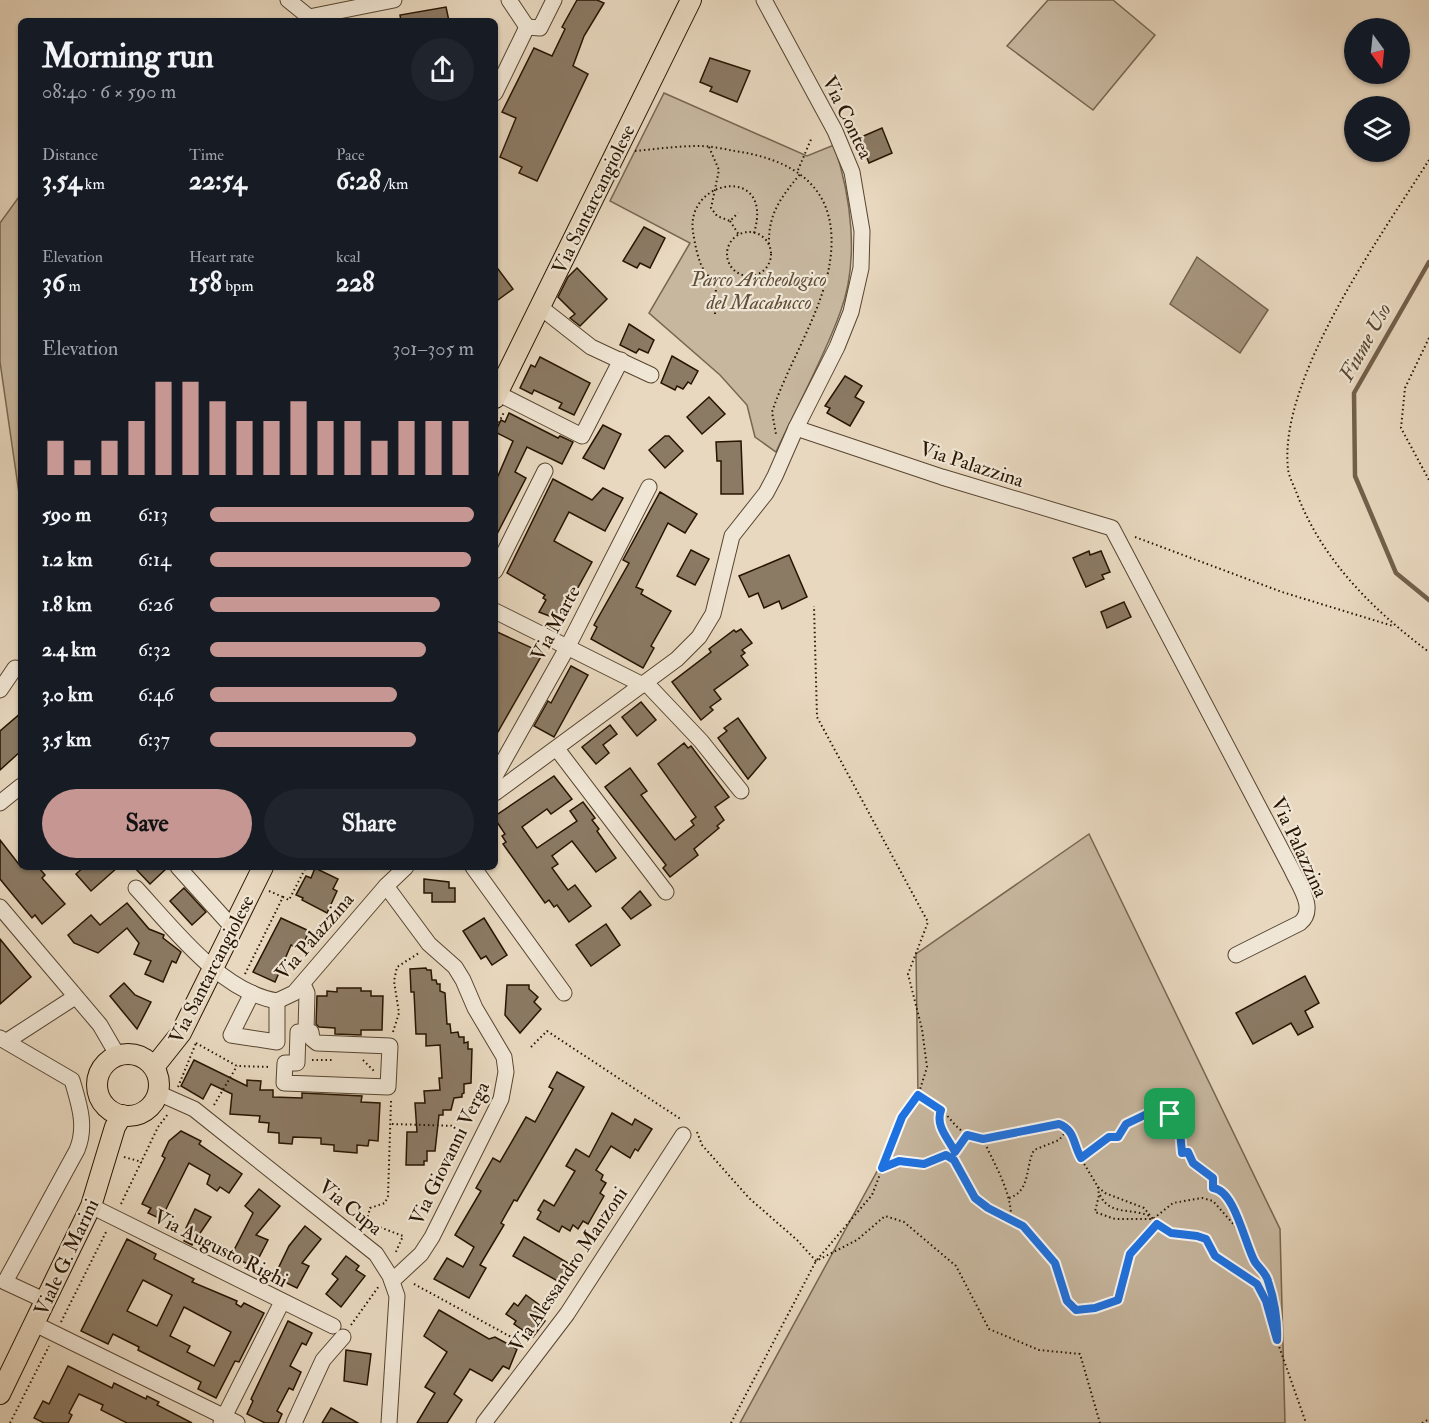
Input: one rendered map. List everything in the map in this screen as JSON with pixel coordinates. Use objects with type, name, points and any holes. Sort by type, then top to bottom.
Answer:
[{"type":"main road","name":"Via Santarcangiolese","points":[[500,399],[540,307],[691,0]]},
{"type":"main road","name":"Via Santarcangiolese","points":[[154,1067],[181,1033],[262,870]]},
{"type":"main road","points":[[118,1056],[138,1056],[154,1067],[159,1084],[158,1093],[149,1108],[131,1116],[122,1115],[105,1106],[98,1088],[102,1069],[118,1056]]},
{"type":"main road","name":"Viale G. Marini","points":[[0,1394],[91,1206],[115,1127],[122,1115]]},
{"type":"street","points":[[288,0],[308,18]]},
{"type":"street","points":[[318,18],[394,0]]},
{"type":"street","points":[[509,0],[527,27]]},
{"type":"street","points":[[527,27],[540,28],[554,0]]},
{"type":"street","name":"Via Contea","points":[[764,0],[835,131],[852,172],[862,231],[861,268],[851,312],[837,347],[796,428]]},
{"type":"street","points":[[498,87],[527,27]]},
{"type":"street","points":[[540,307],[591,347],[651,375]]},
{"type":"street","points":[[500,399],[582,436],[621,360]]},
{"type":"street","points":[[498,791],[677,659],[704,630],[713,614],[732,536],[766,494],[796,428]]},
{"type":"street","name":"Via Palazzina","points":[[796,428],[942,477],[1112,528],[1292,870],[1308,908],[1305,919],[1300,923],[1236,955]]},
{"type":"street","points":[[498,565],[545,471]]},
{"type":"street","name":"Via Marte","points":[[498,771],[567,648],[649,487]]},
{"type":"street","points":[[498,612],[567,648],[644,684],[701,741],[741,791]]},
{"type":"street","points":[[0,690],[15,668]]},
{"type":"street","points":[[557,749],[666,892]]},
{"type":"street","points":[[0,803],[18,788]]},
{"type":"street","points":[[181,870],[233,928]]},
{"type":"street","name":"Via Palazzina","points":[[136,888],[195,953],[245,989],[277,1001],[294,993],[303,984],[386,886],[403,870]]},
{"type":"street","points":[[475,870],[564,993]]},
{"type":"street","name":"Via Giovanni Verga","points":[[386,886],[429,944],[455,967],[475,1008],[504,1057],[506,1072],[501,1099],[432,1237],[421,1254],[391,1279]]},
{"type":"street","points":[[0,907],[100,1025],[118,1056]]},
{"type":"street","points":[[303,984],[307,993],[306,1030]]},
{"type":"street","points":[[245,989],[231,1035],[277,1042],[277,1001]]},
{"type":"street","points":[[46,1301],[5,1282],[77,1150],[83,1132],[83,1120],[72,1080],[3,1040],[75,997]]},
{"type":"street","points":[[298,1032],[311,1032],[312,1039],[317,1043],[390,1046],[388,1087],[284,1083],[285,1068],[285,1062],[297,1063],[298,1032]]},
{"type":"street","name":"Via Cupa","points":[[158,1093],[194,1108],[376,1254],[391,1279],[397,1296],[389,1423]]},
{"type":"street","name":"Via Alessandro Manzoni","points":[[484,1423],[567,1314],[683,1135]]},
{"type":"street","name":"Via Augusto Righi","points":[[91,1206],[338,1332]]},
{"type":"street","points":[[35,1324],[227,1421],[282,1302]]},
{"type":"street","points":[[294,1423],[338,1332]]},
{"type":"path","points":[[769,245],[765,239],[754,233],[739,235],[729,245],[728,259],[735,271],[742,274],[756,275],[763,271],[771,259],[768,228],[775,206],[799,172],[812,136]]},
{"type":"path","points":[[709,147],[719,170],[711,208],[717,216],[730,221],[739,235]]},
{"type":"path","points":[[632,151],[709,147],[762,155],[799,172],[811,181],[826,205],[831,236],[827,276],[772,412],[775,433],[786,452]]},
{"type":"path","points":[[1429,160],[1338,309],[1305,371],[1292,412],[1288,470],[1308,523],[1332,558],[1396,627],[1429,652]]},
{"type":"path","points":[[716,314],[718,296],[716,287],[702,264],[693,219],[704,198],[715,189],[731,185],[747,190],[754,198],[758,214],[754,233]]},
{"type":"path","points":[[730,221],[738,213]]},
{"type":"path","points":[[1429,338],[1405,388],[1401,428],[1429,480]]},
{"type":"path","points":[[1112,528],[1282,592],[1396,627]]},
{"type":"path","points":[[731,1423],[816,1261],[873,1195],[902,1117],[918,1095],[927,1067],[922,1029],[908,974],[928,922],[817,717],[814,606]]},
{"type":"path","points":[[269,891],[289,900],[304,870]]},
{"type":"path","points":[[245,989],[283,897]]},
{"type":"path","points":[[531,1047],[547,1031],[699,1131],[702,1145],[749,1198],[797,1240],[816,1261]]},
{"type":"path","points":[[196,1043],[237,1066],[299,1068],[312,1060]]},
{"type":"path","points":[[213,1105],[237,1066]]},
{"type":"path","points":[[918,1095],[941,1110],[967,1135],[983,1139],[1047,1125],[1059,1124],[1069,1128],[1081,1158],[1098,1187],[1102,1201],[1119,1211],[1142,1211],[1154,1219]]},
{"type":"path","points":[[941,1110],[938,1117],[940,1128],[955,1152]]},
{"type":"path","points":[[1081,1158],[1109,1137],[1118,1137],[1126,1124],[1131,1121],[1151,1112],[1170,1114],[1180,1131],[1182,1153],[1188,1152],[1193,1163],[1213,1178],[1213,1188],[1222,1193],[1233,1208],[1255,1262],[1268,1278],[1278,1328],[1277,1340]]},
{"type":"path","points":[[391,1124],[458,1126]]},
{"type":"path","points":[[1009,1198],[1017,1195],[1025,1186],[1028,1160],[1034,1150],[1059,1140],[1069,1128]]},
{"type":"path","points":[[683,1135],[699,1131]]},
{"type":"path","points":[[954,1160],[955,1152],[967,1135]]},
{"type":"path","points":[[983,1139],[1009,1198],[1011,1219]]},
{"type":"path","points":[[119,1155],[142,1162]]},
{"type":"path","points":[[882,1168],[899,1161],[924,1164],[946,1155],[954,1160],[975,1198],[988,1208],[1023,1226],[1055,1263],[1067,1301],[1076,1310],[1095,1308],[1118,1300],[1130,1254],[1157,1224]]},
{"type":"path","points":[[390,1163],[388,1196],[385,1203],[370,1208],[368,1216],[374,1225],[403,1236],[392,1259]]},
{"type":"path","points":[[1098,1187],[1105,1193],[1144,1208],[1157,1224],[1171,1233],[1206,1239],[1215,1256],[1257,1284],[1266,1301],[1306,1423]]},
{"type":"path","points":[[1100,1195],[1095,1212],[1104,1217],[1126,1220],[1141,1217],[1154,1219],[1173,1203],[1202,1198],[1214,1201],[1243,1235]]},
{"type":"path","points":[[816,1261],[857,1240],[885,1216],[904,1222],[956,1266],[989,1329],[1039,1350],[1080,1354],[1100,1423]]},
{"type":"path","points":[[338,1332],[376,1289],[391,1279]]},
{"type":"path","points":[[414,1284],[529,1347]]},
{"type":"path","points":[[10,1423],[49,1346]]},
{"type":"path","points":[[1422,1423],[1429,1419]]},
{"type":"green space","points":[[1048,0],[1113,0],[1155,35],[1093,110],[1007,46]]},
{"type":"green space","name":"Parco Archeologico del Macabucco","points":[[664,93],[807,156],[834,145],[849,207],[850,272],[840,313],[826,348],[776,452],[755,437],[747,405],[720,375],[649,313],[690,243],[610,201]]},
{"type":"green space","points":[[18,198],[18,486],[0,362],[0,223]]},
{"type":"green space","points":[[1089,834],[1280,1229],[1285,1423],[740,1423],[918,1096],[916,954]]},
{"type":"shaded area","points":[[1197,257],[1268,310],[1240,353],[1170,304]]},
{"type":"building","points":[[577,0],[597,0],[604,3],[584,36],[573,66],[588,74],[537,181],[519,173],[522,167],[500,157],[516,118],[502,112],[534,48],[552,56],[565,29],[562,27]]},
{"type":"building","points":[[446,7],[448,18],[400,18],[400,15]]},
{"type":"building","points":[[710,58],[750,71],[737,102],[710,91],[712,87],[700,82]]},
{"type":"building","points":[[882,128],[892,153],[869,163],[859,138]]},
{"type":"building","points":[[644,227],[665,238],[650,268],[640,263],[637,268],[623,261]]},
{"type":"building","points":[[577,268],[607,299],[580,326],[570,318],[575,314],[558,297],[568,277]]},
{"type":"building","points":[[498,269],[513,289],[498,300]]},
{"type":"building","points":[[629,324],[654,340],[648,353],[639,349],[636,353],[620,345]]},
{"type":"building","points":[[672,356],[698,371],[691,384],[688,382],[683,389],[677,386],[675,390],[661,383]]},
{"type":"building","points":[[540,357],[590,383],[574,415],[559,408],[562,403],[534,390],[532,394],[520,388],[531,365],[535,367]]},
{"type":"building","points":[[845,376],[862,386],[855,397],[864,402],[850,426],[827,413],[830,408],[825,406]]},
{"type":"building","points":[[709,397],[725,414],[702,434],[687,417]]},
{"type":"building","points":[[509,413],[558,438],[560,436],[573,442],[562,464],[527,447],[515,472],[526,478],[498,532],[498,476],[513,441],[498,434],[501,420],[505,422]]},
{"type":"building","points":[[603,425],[621,434],[604,469],[583,458]]},
{"type":"building","points":[[665,436],[669,436],[683,451],[665,468],[649,450]]},
{"type":"building","points":[[741,441],[743,494],[721,494],[721,461],[717,461],[716,442]]},
{"type":"building","points":[[553,479],[592,500],[603,488],[623,498],[605,531],[569,512],[554,541],[592,562],[560,620],[539,612],[546,600],[543,598],[545,595],[507,573]]},
{"type":"building","points":[[660,492],[697,514],[685,533],[668,523],[636,587],[643,590],[641,594],[671,611],[651,646],[654,648],[643,668],[591,639],[597,627],[594,625],[629,563],[623,560]]},
{"type":"building","points":[[691,550],[709,559],[695,585],[677,576]]},
{"type":"building","points":[[1089,551],[1090,555],[1101,551],[1110,572],[1102,575],[1104,579],[1086,587],[1073,558]]},
{"type":"building","points":[[789,555],[807,597],[782,609],[779,601],[764,608],[758,593],[749,597],[739,576]]},
{"type":"building","points":[[1124,602],[1131,617],[1107,628],[1101,612]]},
{"type":"building","points":[[741,629],[752,643],[742,650],[745,653],[741,656],[748,665],[714,690],[721,699],[710,707],[713,710],[701,720],[672,682],[711,652],[709,649],[734,630],[736,632]]},
{"type":"building","points":[[498,632],[543,653],[498,732]]},
{"type":"building","points":[[571,666],[588,675],[554,737],[534,726],[548,701],[551,703]]},
{"type":"building","points":[[641,702],[656,720],[637,736],[622,717]]},
{"type":"building","points":[[18,716],[18,754],[0,770],[0,731]]},
{"type":"building","points":[[738,718],[766,758],[748,779],[718,738],[727,731],[724,728]]},
{"type":"building","points":[[610,725],[617,734],[603,745],[609,753],[596,764],[582,747]]},
{"type":"building","points":[[684,743],[688,748],[691,746],[729,797],[715,807],[724,820],[717,826],[719,828],[694,849],[698,855],[670,877],[663,868],[666,865],[605,787],[630,768],[647,791],[641,795],[675,840],[694,825],[691,821],[696,817],[658,764]]},
{"type":"building","points":[[554,776],[572,799],[551,814],[547,809],[522,827],[537,848],[577,821],[570,811],[583,802],[595,818],[592,820],[599,829],[597,831],[616,858],[596,872],[572,841],[552,856],[558,864],[552,868],[568,890],[575,885],[591,906],[569,922],[557,905],[554,907],[549,900],[545,903],[503,844],[506,842],[502,836],[505,834],[498,824],[498,814]]},
{"type":"building","points":[[0,840],[18,863],[18,870],[41,870],[45,875],[42,878],[65,904],[42,924],[35,915],[32,918],[0,879]]},
{"type":"building","points":[[81,870],[115,870],[91,891],[76,874]]},
{"type":"building","points":[[137,870],[165,870],[150,884]]},
{"type":"building","points":[[314,870],[319,870],[338,879],[333,889],[337,891],[327,913],[296,895],[306,876],[311,878]]},
{"type":"building","points":[[424,879],[449,882],[449,888],[455,888],[455,902],[432,902],[432,893],[424,893]]},
{"type":"building","points":[[184,888],[206,912],[192,925],[170,901]]},
{"type":"building","points":[[640,891],[651,905],[631,919],[622,908]]},
{"type":"building","points":[[127,903],[149,929],[164,935],[163,938],[181,952],[176,963],[172,961],[163,982],[145,974],[151,961],[134,954],[139,943],[127,928],[98,953],[74,943],[68,935],[91,915],[100,925]]},
{"type":"building","points":[[281,918],[309,931],[301,950],[291,945],[275,982],[253,972]]},
{"type":"building","points":[[484,918],[507,955],[492,965],[486,956],[481,959],[463,931]]},
{"type":"building","points":[[606,924],[620,945],[591,966],[576,945]]},
{"type":"building","points":[[0,939],[31,977],[0,1004]]},
{"type":"building","points":[[410,969],[431,970],[432,980],[440,984],[440,991],[445,993],[447,1024],[450,1024],[451,1033],[458,1032],[459,1037],[464,1037],[464,1043],[468,1042],[468,1049],[472,1049],[471,1083],[464,1084],[462,1097],[454,1098],[451,1110],[443,1110],[443,1115],[439,1115],[435,1151],[427,1151],[427,1161],[424,1161],[424,1165],[406,1165],[407,1132],[417,1132],[415,1103],[425,1103],[424,1091],[440,1090],[439,1078],[442,1078],[440,1045],[426,1046],[426,1034],[416,1034],[414,992],[411,992]]},
{"type":"building","points":[[1305,976],[1319,1003],[1305,1011],[1313,1027],[1298,1035],[1291,1023],[1253,1044],[1236,1013]]},
{"type":"building","points":[[124,983],[135,995],[151,1002],[137,1029],[110,996]]},
{"type":"building","points":[[507,985],[529,985],[529,989],[538,997],[534,1002],[541,1009],[520,1033],[505,1015]]},
{"type":"building","points":[[337,988],[361,988],[361,991],[371,991],[371,996],[383,996],[382,1030],[361,1030],[361,1035],[335,1034],[335,1028],[319,1027],[316,1024],[317,996],[327,996],[327,991],[337,992]]},
{"type":"building","points":[[194,1060],[247,1086],[247,1080],[261,1081],[260,1090],[273,1090],[273,1097],[302,1098],[302,1093],[362,1096],[361,1102],[380,1103],[378,1141],[369,1140],[368,1146],[357,1145],[357,1153],[334,1151],[334,1145],[321,1144],[321,1138],[293,1137],[292,1144],[279,1143],[279,1133],[268,1132],[269,1123],[259,1122],[260,1116],[230,1114],[232,1094],[211,1084],[203,1099],[181,1086]]},
{"type":"building","points":[[557,1072],[584,1087],[517,1201],[514,1200],[501,1223],[504,1225],[480,1265],[486,1268],[469,1298],[434,1279],[447,1258],[463,1267],[474,1247],[455,1235],[481,1191],[476,1188],[493,1158],[500,1162],[526,1117],[535,1122],[553,1089],[549,1087]]},
{"type":"building","points":[[612,1113],[632,1125],[635,1119],[652,1129],[638,1151],[635,1149],[630,1158],[611,1146],[596,1170],[603,1175],[601,1180],[606,1183],[600,1193],[604,1196],[588,1224],[583,1221],[578,1229],[573,1225],[570,1231],[562,1226],[559,1232],[537,1219],[541,1212],[538,1210],[544,1200],[554,1206],[575,1171],[566,1166],[576,1149],[589,1157]]},
{"type":"building","points":[[181,1131],[201,1141],[199,1144],[242,1174],[229,1193],[220,1187],[217,1191],[207,1184],[210,1175],[189,1163],[161,1219],[148,1213],[151,1208],[142,1204],[165,1158],[162,1156],[169,1141]]},
{"type":"building","points":[[259,1189],[280,1206],[256,1235],[268,1240],[254,1267],[231,1256],[253,1213],[245,1206]]},
{"type":"building","points":[[195,1209],[211,1217],[192,1245],[184,1241],[190,1230],[186,1228]]},
{"type":"building","points":[[305,1226],[321,1239],[302,1263],[309,1266],[297,1288],[274,1277],[289,1246]]},
{"type":"building","points":[[524,1237],[573,1266],[563,1284],[513,1256]]},
{"type":"building","points":[[127,1239],[156,1254],[154,1259],[194,1279],[192,1282],[237,1301],[236,1304],[241,1307],[244,1303],[264,1313],[239,1362],[235,1361],[216,1398],[198,1389],[201,1382],[138,1350],[139,1347],[113,1334],[108,1344],[81,1331]],"holes":[[[143,1280],[172,1295],[157,1326],[127,1311]],[[184,1307],[231,1332],[214,1366],[187,1352],[190,1346],[170,1336]]]},
{"type":"building","points":[[346,1256],[359,1266],[356,1270],[365,1276],[341,1307],[326,1294],[338,1279],[332,1274]]},
{"type":"building","points":[[526,1295],[545,1309],[540,1317],[545,1321],[533,1337],[514,1324],[516,1321],[506,1314],[514,1303],[518,1306]]},
{"type":"building","points":[[439,1310],[489,1339],[495,1337],[517,1349],[509,1369],[503,1366],[492,1381],[470,1369],[454,1394],[462,1400],[447,1423],[417,1423],[435,1393],[425,1387],[447,1352],[424,1336]]},
{"type":"building","points":[[288,1321],[312,1333],[306,1345],[302,1343],[290,1366],[301,1372],[293,1390],[289,1388],[277,1411],[282,1414],[278,1423],[265,1423],[247,1414],[253,1401],[251,1399]]},
{"type":"building","points":[[346,1350],[371,1354],[367,1385],[344,1381]]},
{"type":"building","points":[[68,1366],[112,1388],[114,1383],[146,1399],[147,1396],[159,1402],[157,1405],[192,1423],[127,1423],[101,1410],[103,1405],[79,1394],[69,1413],[72,1415],[68,1423],[44,1423],[34,1418],[43,1401],[49,1404]]},
{"type":"building","points":[[331,1408],[358,1423],[322,1423]]},
{"type":"waterway","name":"Fiume Uso","points":[[1429,262],[1354,393],[1355,476],[1396,573],[1429,600]]},
{"type":"route","points":[[918,1095],[941,1110],[938,1117],[940,1128],[949,1139],[955,1152],[967,1135],[983,1139],[1059,1124],[1068,1127],[1072,1133],[1081,1158],[1099,1147],[1109,1137],[1118,1137],[1126,1124],[1151,1112],[1170,1114],[1180,1131],[1182,1153],[1188,1152],[1193,1163],[1213,1178],[1213,1188],[1217,1188],[1222,1193],[1233,1208],[1255,1262],[1268,1278],[1278,1328],[1277,1340],[1266,1301],[1257,1284],[1215,1256],[1206,1239],[1171,1233],[1157,1224],[1130,1254],[1118,1300],[1095,1308],[1076,1310],[1067,1301],[1055,1263],[1046,1256],[1023,1226],[988,1208],[975,1198],[954,1160],[946,1155],[936,1157],[924,1164],[899,1161],[882,1168],[902,1117],[918,1095]]}]
